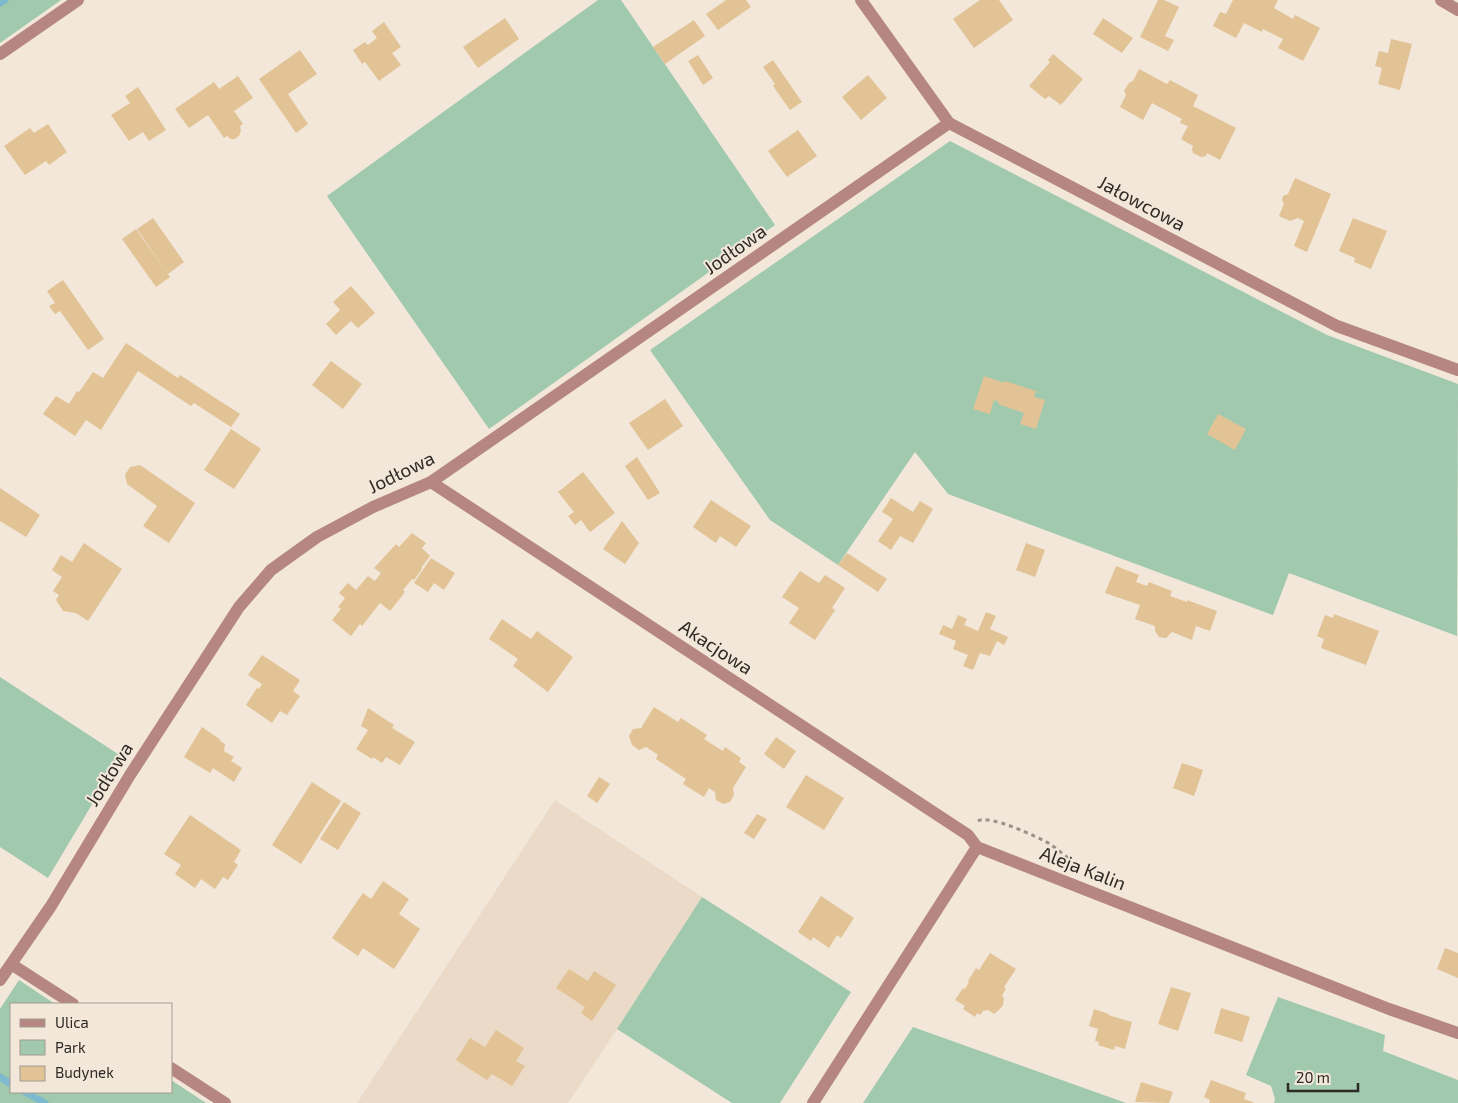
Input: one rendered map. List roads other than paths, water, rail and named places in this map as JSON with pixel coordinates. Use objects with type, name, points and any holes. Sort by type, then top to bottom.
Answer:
[{"type":"street","points":[[0,54],[78,0]]},
{"type":"street","name":"Jałowcowa","points":[[861,0],[949,124],[1337,326],[1458,370]]},
{"type":"street","points":[[1441,0],[1458,10]]},
{"type":"street","name":"Jodłowa","points":[[0,980],[51,906],[130,775],[234,615],[272,570],[317,537],[373,507],[431,482],[949,124]]},
{"type":"street","name":"Akacjowa","points":[[431,482],[968,835],[978,847]]},
{"type":"street","points":[[813,1103],[978,847]]},
{"type":"street","name":"Aleja Kalin","points":[[978,847],[1389,1009],[1458,1033]]},
{"type":"street","points":[[10,964],[71,1003]]},
{"type":"street","points":[[172,1069],[225,1103]]},
{"type":"waterway","points":[[0,3],[5,0]]},
{"type":"waterway","points":[[0,1077],[10,1083]]},
{"type":"waterway","points":[[27,1093],[45,1103]]}]
